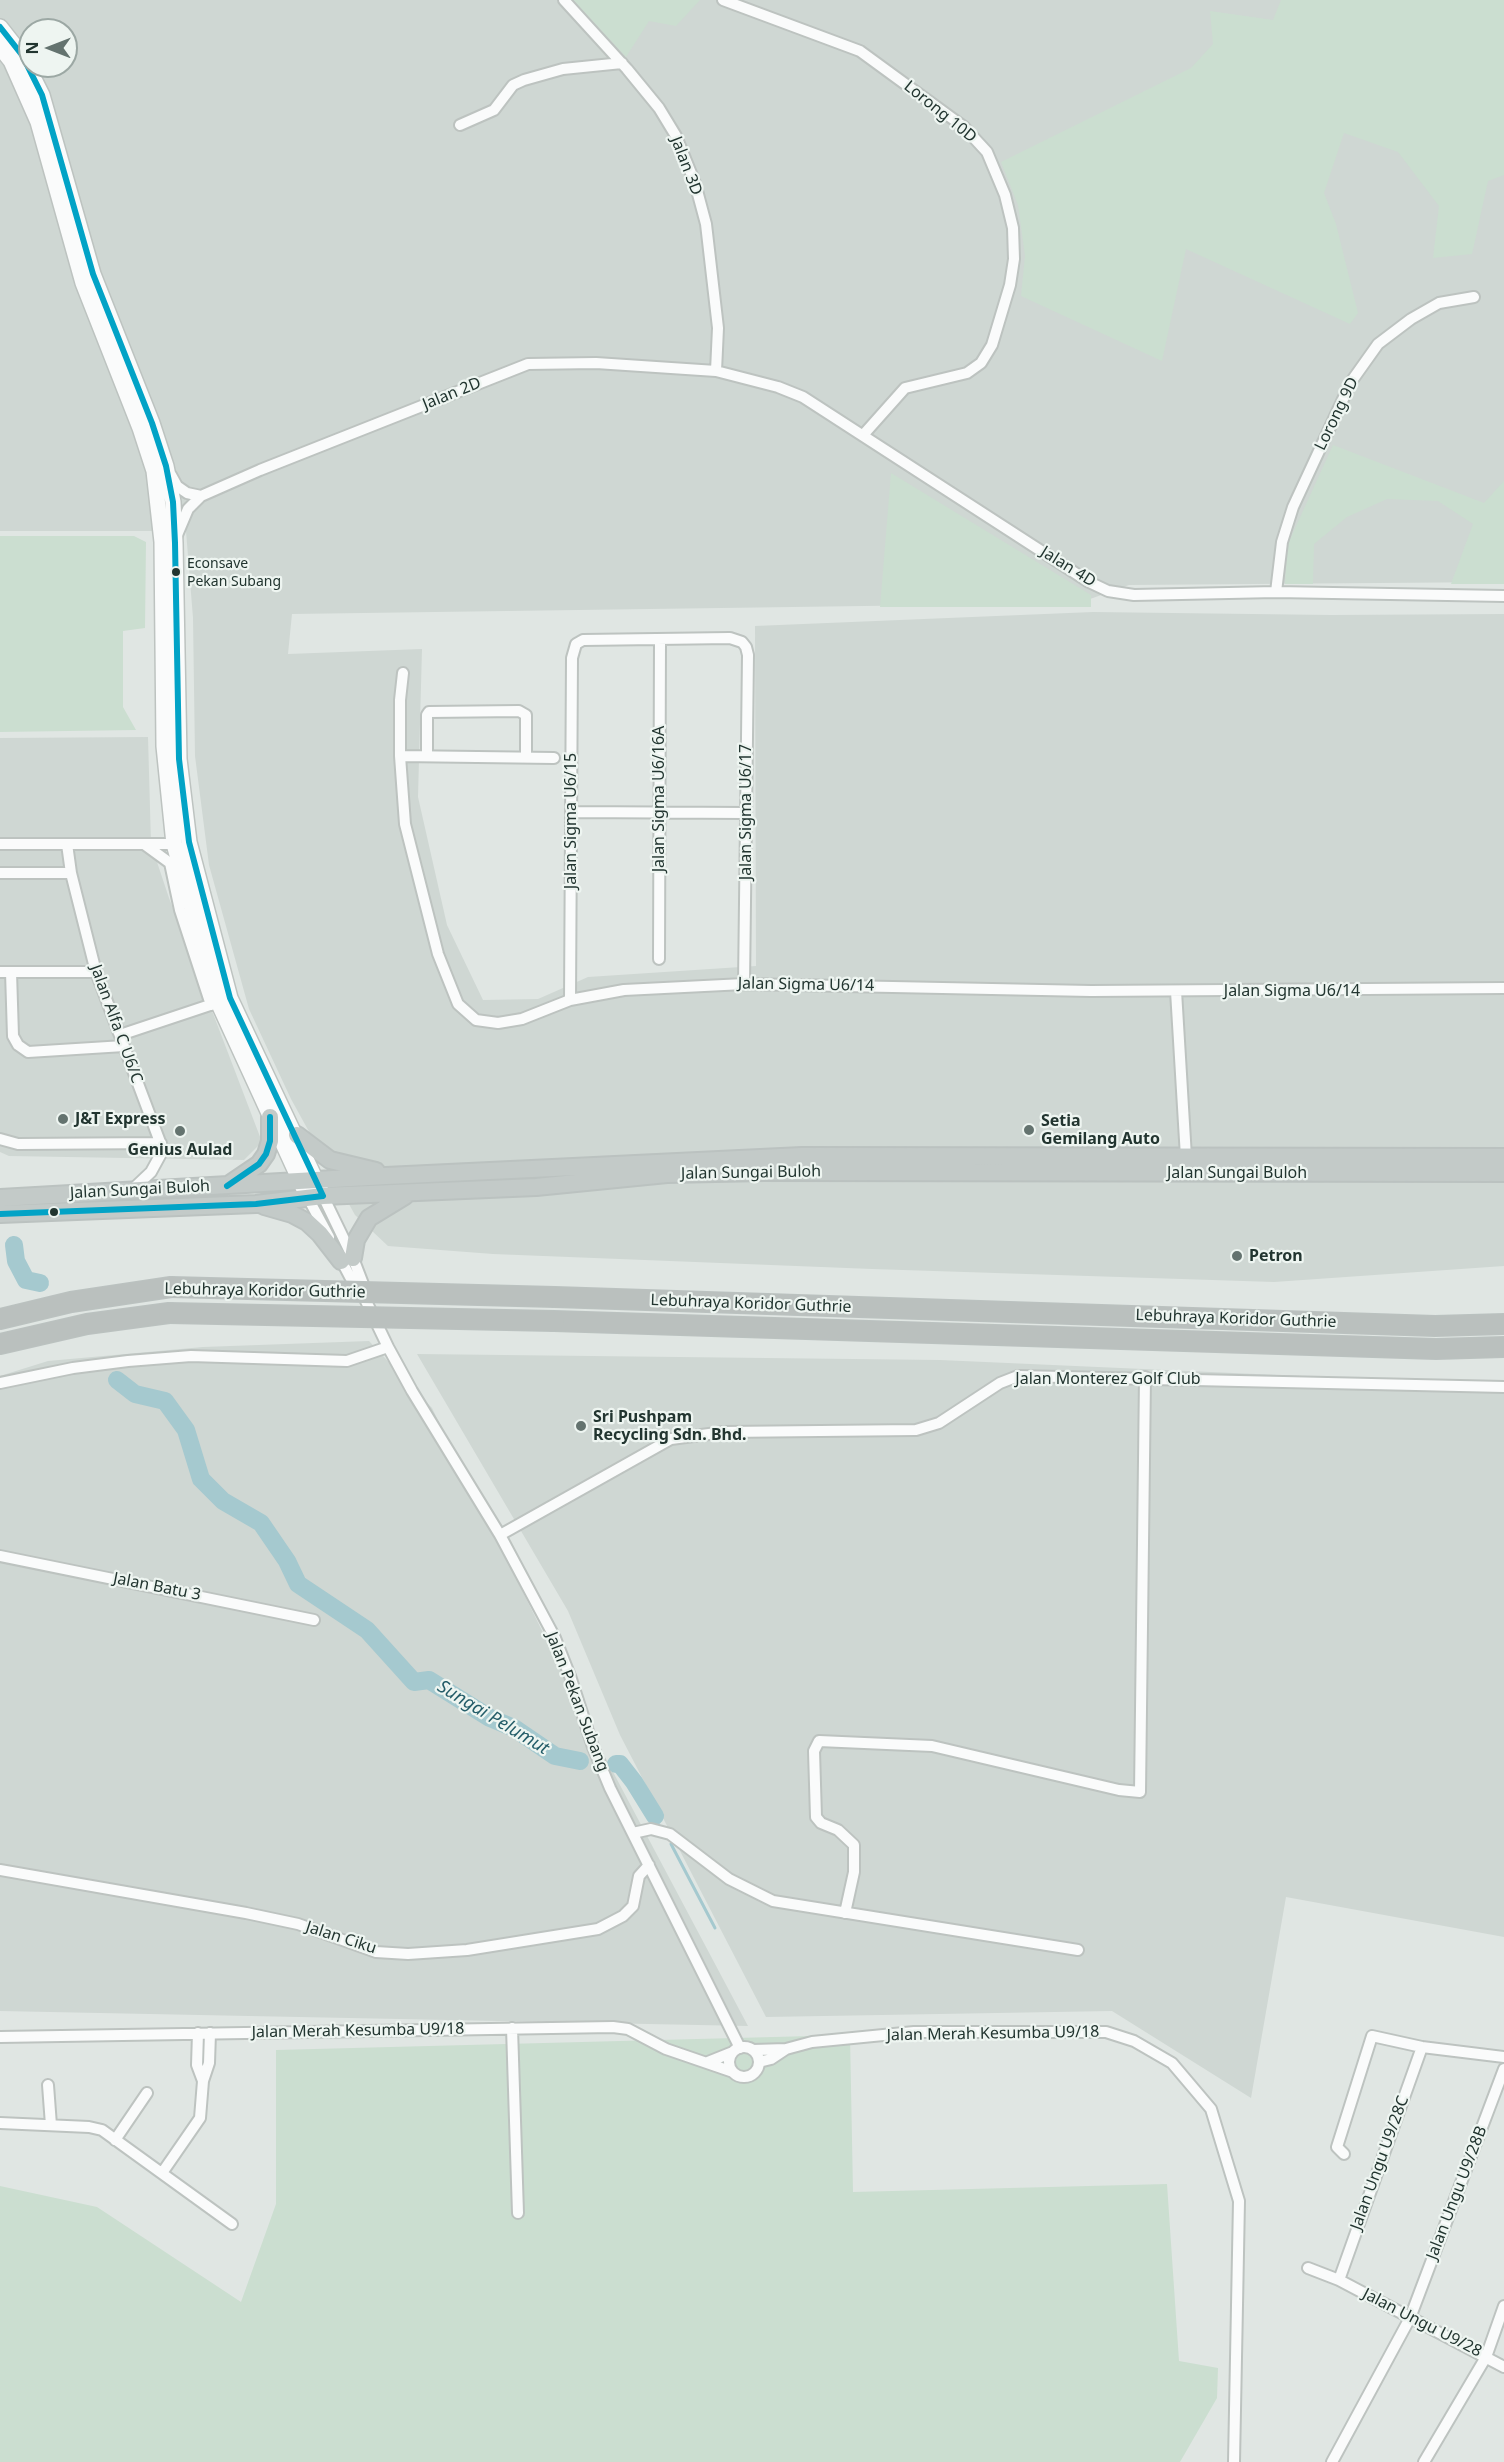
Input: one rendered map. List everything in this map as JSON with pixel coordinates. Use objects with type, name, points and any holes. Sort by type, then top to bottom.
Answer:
[{"type":"highway","points":[[227,1186],[259,1164],[266,1154],[270,1141],[270,1117]]},
{"type":"highway","points":[[297,1135],[319,1154],[330,1160],[386,1176]]},
{"type":"highway","name":"Jalan Sungai Buloh","points":[[0,1198],[801,1156],[1504,1157]]},
{"type":"highway","name":"Jalan Sungai Buloh","points":[[0,1214],[255,1204],[316,1197],[536,1186],[667,1174],[764,1172],[1504,1173]]},
{"type":"highway","points":[[255,1204],[292,1214],[307,1222],[347,1259],[358,1234],[369,1218],[411,1193]]},
{"type":"highway","name":"Lebuhraya Koridor Guthrie","points":[[0,1319],[70,1302],[171,1287],[555,1297],[1435,1326],[1504,1324]]},
{"type":"highway","name":"Lebuhraya Koridor Guthrie","points":[[0,1344],[87,1324],[169,1313],[554,1322],[1424,1349],[1504,1347]]},
{"type":"main road","points":[[0,27],[22,55],[42,95],[93,274],[152,423],[166,466],[173,501],[175,543],[179,759],[189,842],[230,998],[297,1135],[308,1181]]},
{"type":"main road","points":[[0,47],[11,61],[38,122],[82,284],[140,428],[154,471],[162,542],[164,746],[174,844],[214,1004],[270,1117],[316,1197]]},
{"type":"street","name":"Jalan 3D","points":[[564,0],[622,63],[659,108],[676,136],[695,183],[706,224],[717,316],[716,370]]},
{"type":"street","name":"Lorong 10D","points":[[723,0],[860,51],[964,127],[987,152],[1005,195],[1013,228],[1014,259],[1007,295],[992,345],[981,363],[967,373],[905,388],[864,434]]},
{"type":"street","points":[[460,125],[494,110],[513,85],[524,80],[563,69],[622,63]]},
{"type":"street","name":"Lorong 9D","points":[[1276,592],[1282,542],[1293,507],[1351,382],[1378,344],[1411,319],[1439,303],[1474,297]]},
{"type":"street","name":"Jalan 2D","points":[[201,496],[528,364],[596,363],[716,370]]},
{"type":"street","name":"Jalan 4D","points":[[716,370],[778,387],[803,397],[864,434],[1089,582],[1108,591],[1134,595],[1276,592],[1504,596]]},
{"type":"street","points":[[166,466],[177,486],[187,493],[201,496]]},
{"type":"street","points":[[175,543],[188,509],[201,496]]},
{"type":"street","name":"Jalan Sigma U6/17","points":[[660,639],[730,638],[742,642],[748,655],[744,984]]},
{"type":"street","name":"Jalan Sigma U6/15","points":[[570,1000],[572,658],[576,644],[583,640],[660,639]]},
{"type":"street","name":"Jalan Sigma U6/16A","points":[[659,959],[660,639]]},
{"type":"street","name":"Jalan Sigma U6/14","points":[[403,673],[400,756],[405,824],[438,954],[458,1004],[476,1020],[498,1023],[522,1019],[570,1000],[624,990],[744,984],[1176,991],[1504,988]]},
{"type":"street","points":[[428,756],[427,715],[429,711],[519,711],[526,716],[526,757]]},
{"type":"street","points":[[400,756],[554,758]]},
{"type":"street","points":[[571,812],[746,813]]},
{"type":"street","points":[[0,844],[174,844]]},
{"type":"street","name":"Jalan Alfa C U6/C","points":[[67,844],[71,873],[96,972],[161,1143]]},
{"type":"street","points":[[96,972],[6,972],[13,1036],[23,1048],[28,1052],[122,1041],[214,1004],[180,910],[170,863],[144,844]]},
{"type":"street","points":[[0,873],[71,873]]},
{"type":"street","points":[[1176,991],[1186,1157]]},
{"type":"street","points":[[0,1139],[18,1144],[161,1143],[163,1150],[160,1159],[132,1190]]},
{"type":"street","name":"Jalan Pekan Subang","points":[[316,1197],[347,1259],[353,1287],[366,1301],[411,1391],[500,1535],[555,1638],[593,1747],[736,2050]]},
{"type":"street","points":[[0,1383],[73,1368],[191,1356],[347,1361],[388,1347]]},
{"type":"street","name":"Jalan Monterez Golf Club","points":[[500,1535],[671,1439],[724,1432],[916,1430],[939,1423],[1000,1383],[1018,1376],[1145,1377],[1504,1387]]},
{"type":"street","points":[[846,1913],[854,1872],[854,1845],[838,1830],[821,1823],[816,1817],[814,1751],[819,1742],[932,1746],[1119,1790],[1140,1792],[1145,1377]]},
{"type":"street","name":"Jalan Batu 3","points":[[0,1556],[314,1620]]},
{"type":"street","points":[[633,1833],[651,1829],[670,1834],[729,1880],[755,1894],[784,1903],[1078,1950]]},
{"type":"street","name":"Jalan Ciku","points":[[0,1870],[246,1913],[298,1924],[375,1952],[408,1954],[467,1950],[598,1929],[623,1916],[633,1906],[639,1876],[649,1865]]},
{"type":"street","name":"Jalan Merah Kesumba U9/18","points":[[0,2037],[620,2027],[666,2049],[733,2072]]},
{"type":"street","points":[[512,2028],[518,2213]]},
{"type":"street","name":"Jalan Merah Kesumba U9/18","points":[[786,2049],[812,2042],[914,2032],[1106,2032],[1134,2041],[1172,2063],[1211,2109],[1239,2201],[1234,2462]]},
{"type":"street","points":[[198,2033],[197,2065],[203,2081]]},
{"type":"street","points":[[162,2173],[200,2118],[203,2081],[209,2063],[210,2033]]},
{"type":"street","points":[[1344,2154],[1337,2147],[1372,2036],[1422,2047],[1504,2057]]},
{"type":"street","name":"Jalan Ungu U9/28C","points":[[1339,2280],[1422,2047]]},
{"type":"street","points":[[736,2050],[730,2065],[733,2072],[746,2077],[752,2075],[759,2062],[771,2059],[786,2049]]},
{"type":"street","points":[[708,2062],[736,2050],[786,2049]]},
{"type":"street","points":[[753,2050],[759,2062]]},
{"type":"street","name":"Jalan Ungu U9/28B","points":[[1332,2462],[1410,2318],[1504,2069]]},
{"type":"street","points":[[48,2085],[51,2125]]},
{"type":"street","points":[[115,2140],[147,2093]]},
{"type":"street","points":[[0,2123],[94,2127],[232,2224]]},
{"type":"street","name":"Jalan Ungu U9/28","points":[[1308,2268],[1339,2280],[1504,2367]]},
{"type":"street","points":[[1424,2462],[1486,2357],[1504,2306]]},
{"type":"shaded area","points":[[0,0],[1504,0],[1504,582],[1129,585],[1079,603],[292,614],[288,654],[422,649],[418,797],[447,925],[483,1000],[538,999],[588,977],[756,966],[755,626],[1093,612],[1331,615],[1504,614],[1504,1266],[1274,1282],[493,1254],[388,1246],[355,1215],[291,1099],[249,1009],[209,865],[195,756],[193,618],[186,531],[0,531]]},
{"type":"shaded area","points":[[148,737],[151,844],[169,898],[262,1142],[244,1160],[9,1156],[0,1152],[0,738]]},
{"type":"shaded area","points":[[369,1341],[432,1408],[596,1740],[748,2026],[0,2011],[0,1376],[48,1361],[203,1347]]},
{"type":"shaded area","points":[[417,1354],[940,1360],[1504,1385],[1504,1937],[1286,1897],[1251,2098],[1112,2011],[766,2017],[620,1735],[568,1611]]},
{"type":"green space","points":[[573,0],[700,0],[676,26],[649,21],[626,57]]},
{"type":"green space","points":[[1281,0],[1504,0],[1504,175],[1488,181],[1472,254],[1433,258],[1439,206],[1398,152],[1344,133],[1324,193],[1336,224],[1358,313],[1350,324],[1186,249],[1162,361],[1021,296],[1025,256],[1018,205],[1001,162],[1191,68],[1213,44],[1210,11],[1273,20]]},
{"type":"green space","points":[[1333,445],[1484,503],[1504,481],[1504,584],[1451,584],[1473,524],[1438,501],[1387,499],[1347,517],[1314,544],[1313,584],[1285,584],[1287,546]]},
{"type":"green space","points":[[891,473],[1091,595],[1091,607],[880,607]]},
{"type":"green space","points":[[0,536],[134,536],[146,542],[145,628],[123,631],[123,707],[136,730],[0,732]]},
{"type":"green space","points":[[850,2035],[853,2192],[1167,2184],[1179,2361],[1218,2368],[1217,2398],[1180,2462],[0,2462],[0,2186],[97,2207],[241,2302],[276,2204],[276,2050]]},
{"type":"waterway","name":"Sungai Pelumut","points":[[14,1245],[16,1261],[26,1280],[40,1283]]},
{"type":"waterway","name":"Sungai Pelumut","points":[[117,1380],[135,1394],[165,1401],[186,1430],[201,1479],[223,1501],[261,1523],[287,1561],[298,1584],[367,1630],[414,1682],[429,1680],[490,1718],[514,1728],[555,1756],[580,1761]]},
{"type":"waterway","name":"Sungai Pelumut","points":[[616,1764],[620,1764],[634,1782],[655,1816]]},
{"type":"waterway","points":[[671,1844],[715,1928]]},
{"type":"transit line","points":[[0,27],[22,55],[42,95],[93,274],[152,423],[166,466],[173,502],[175,543],[179,759],[189,842],[230,998],[323,1196],[256,1204],[0,1214]]},
{"type":"transit line","points":[[227,1186],[259,1164],[266,1154],[270,1141],[270,1117]]},
{"type":"place","name":"Econsave Pekan Subang","points":[[176,572]]},
{"type":"place","name":"J&T Express","points":[[63,1119]]},
{"type":"place","name":"Setia Gemilang Auto","points":[[1029,1130]]},
{"type":"place","name":"Genius Aulad","points":[[180,1131]]},
{"type":"place","name":"Petron","points":[[1237,1256]]},
{"type":"place","name":"Sri Pushpam Recycling Sdn. Bhd.","points":[[581,1426]]}]
